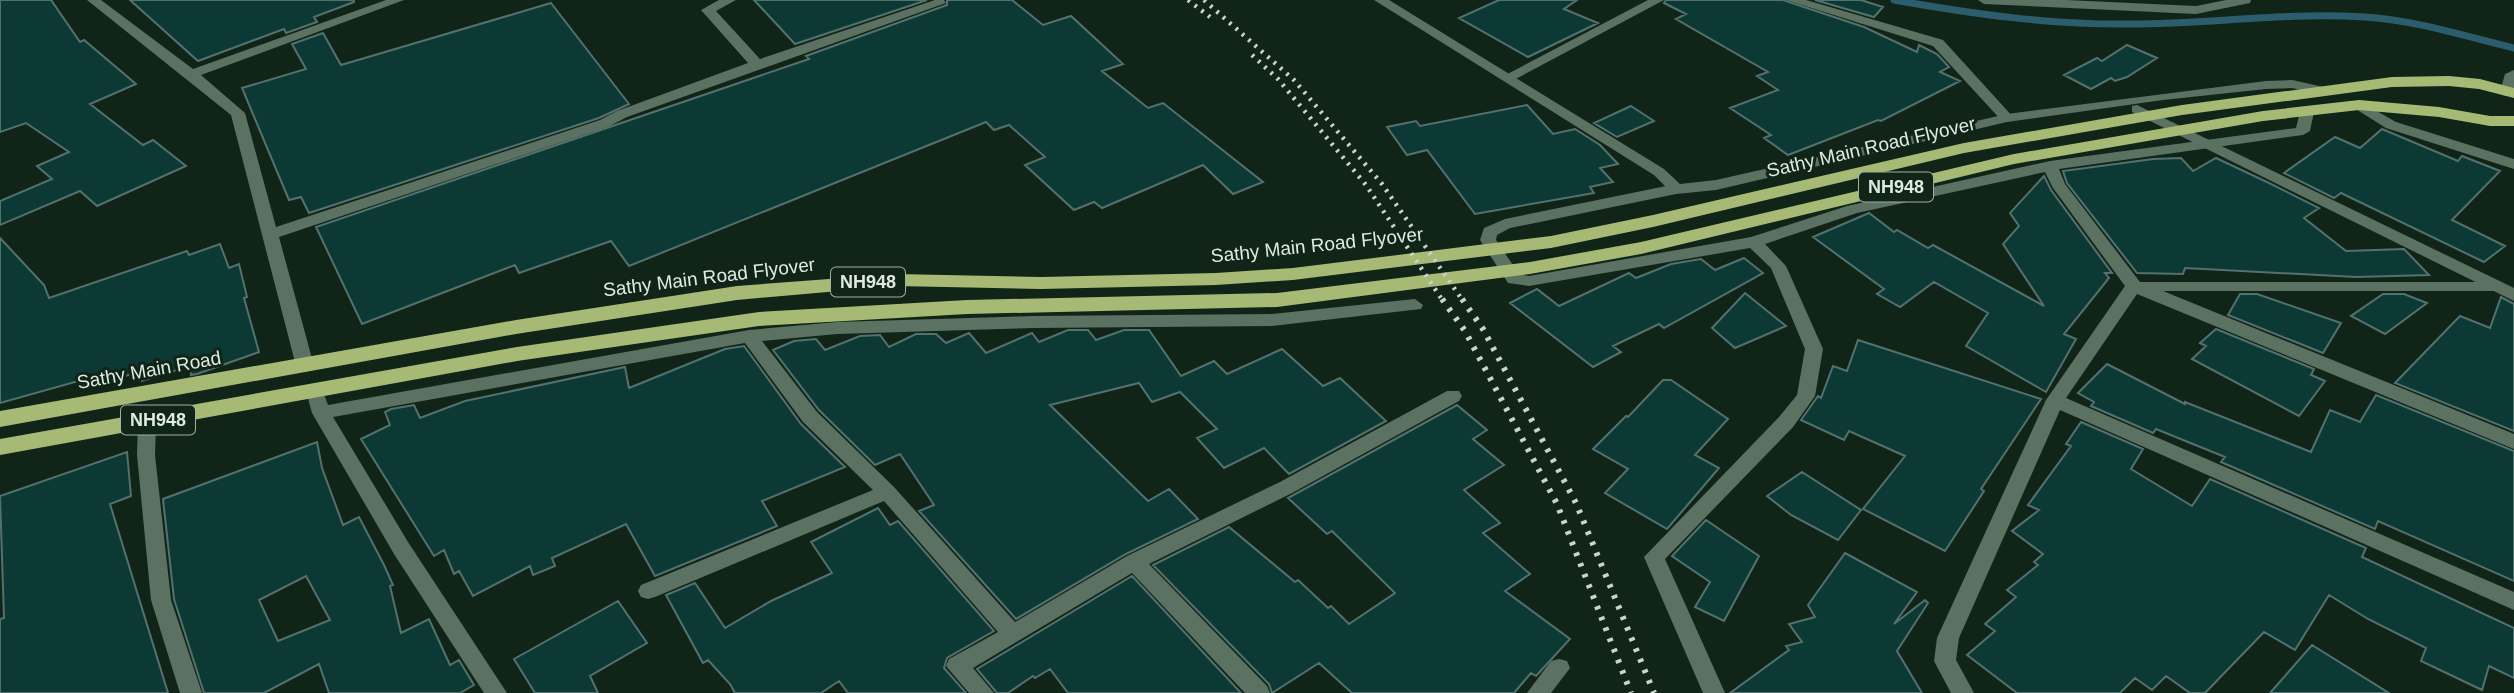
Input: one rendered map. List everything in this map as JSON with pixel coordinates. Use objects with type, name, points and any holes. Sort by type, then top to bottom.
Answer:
[{"type":"highway","name":"NH948","points":[[2323,91],[2392,82],[2426,81],[2480,84],[2512,96]]},
{"type":"highway","points":[[2426,81],[2425,88],[2430,97],[2460,116]]},
{"type":"highway","name":"Sathy Main Road Flyover","points":[[305,366],[516,327],[737,293],[795,287],[895,280],[1041,283],[1216,279],[1293,274],[1551,242],[1964,148],[2068,128],[2323,91]]},
{"type":"highway","name":"NH948","points":[[0,447],[517,354],[759,319],[967,307],[1278,300],[1465,277],[1641,248],[2014,159],[2263,116],[2359,105],[2490,121],[2514,121]]},
{"type":"highway","name":"Sathy Main Road","points":[[0,419],[305,366]]},
{"type":"street","points":[[93,0],[191,74],[238,114],[305,366]]},
{"type":"street","points":[[191,74],[398,0]]},
{"type":"street","points":[[730,0],[708,10],[757,64]]},
{"type":"street","points":[[1380,0],[1659,172],[1676,189]]},
{"type":"street","points":[[1507,78],[1658,0]]},
{"type":"street","points":[[1792,0],[1938,43],[2007,118]]},
{"type":"street","points":[[1983,0],[2196,10],[2245,0]]},
{"type":"street","points":[[270,235],[605,123],[622,114],[757,64],[940,3]]},
{"type":"street","points":[[2512,96],[2514,74]]},
{"type":"street","points":[[2307,112],[2302,131],[2050,166],[1853,209],[1754,242],[1529,281],[1514,279],[1488,240],[1490,232],[1505,224],[1676,189],[1716,185],[2007,118],[2266,85],[2292,84],[2323,91]]},
{"type":"street","points":[[2124,102],[2514,295]]},
{"type":"street","points":[[2359,105],[2391,125],[2514,164]]},
{"type":"street","points":[[2050,166],[2059,185],[2134,286],[2514,442]]},
{"type":"street","points":[[1714,693],[1654,557],[1786,422],[1806,396],[1814,349],[1778,266],[1754,242]]},
{"type":"street","points":[[2134,286],[2496,286]]},
{"type":"street","points":[[1962,693],[1945,660],[1948,638],[2055,400],[2134,286]]},
{"type":"street","points":[[321,413],[749,336],[837,328],[1033,322],[1272,320],[1415,305]]},
{"type":"street","points":[[749,336],[810,417],[887,492],[1013,634]]},
{"type":"street","points":[[315,391],[321,413],[401,548],[496,693]]},
{"type":"street","points":[[984,693],[957,666],[1134,562],[1287,487],[1453,396]]},
{"type":"street","points":[[2055,400],[2514,601]]},
{"type":"street","points":[[147,422],[146,455],[161,600],[191,693]]},
{"type":"street","points":[[648,591],[887,492]]},
{"type":"street","points":[[1134,562],[1259,693]]},
{"type":"street","points":[[1538,693],[1559,668]]},
{"type":"building","points":[[0,0],[51,0],[80,42],[84,40],[136,84],[90,104],[143,145],[153,140],[186,166],[97,206],[80,191],[0,225],[0,201],[52,179],[37,166],[69,152],[26,123],[0,132]]},
{"type":"building","points":[[130,0],[354,2],[314,17],[317,22],[286,33],[284,29],[198,61]]},
{"type":"building","points":[[754,0],[927,0],[795,44]]},
{"type":"building","points":[[947,0],[1012,0],[1043,25],[1071,16],[1123,64],[1102,71],[1148,108],[1163,103],[1263,182],[1233,194],[1203,165],[1102,208],[1094,202],[1074,210],[1025,165],[1045,157],[1009,125],[994,130],[986,122],[629,266],[611,241],[519,273],[515,265],[362,324],[316,227],[809,59],[806,56],[947,5]]},
{"type":"building","points":[[1499,0],[1577,0],[1564,9],[1598,23],[1528,57],[1459,18]]},
{"type":"building","points":[[1666,0],[1783,0],[1864,27],[1917,52],[1919,45],[1937,54],[1949,67],[1940,72],[1960,81],[1881,121],[1788,155],[1764,138],[1771,135],[1730,108],[1778,90],[1757,76],[1768,72],[1676,19],[1686,14],[1664,3]]},
{"type":"building","points":[[1815,0],[1861,0],[1883,7],[1874,17]]},
{"type":"building","points":[[551,3],[629,104],[599,118],[309,213],[301,197],[289,200],[242,88],[306,69],[292,44],[323,33],[341,65]]},
{"type":"building","points":[[2127,45],[2157,58],[2127,77],[2115,81],[2111,78],[2091,89],[2064,75],[2097,58],[2102,61]]},
{"type":"building","points":[[1527,105],[1553,134],[1575,129],[1600,145],[1618,164],[1600,168],[1613,182],[1590,187],[1594,193],[1475,214],[1427,150],[1407,155],[1387,127],[1416,121],[1420,126]]},
{"type":"building","points":[[1631,106],[1654,121],[1617,137],[1594,123]]},
{"type":"building","points":[[2382,129],[2458,161],[2462,156],[2500,171],[2452,220],[2505,246],[2484,262],[2341,193],[2334,198],[2284,173],[2335,137],[2360,148]]},
{"type":"building","points":[[2181,158],[2193,171],[2216,158],[2269,183],[2319,208],[2304,218],[2346,251],[2404,249],[2429,275],[2356,277],[2185,268],[2183,274],[2137,273],[2067,183],[2063,171]]},
{"type":"building","points":[[2044,176],[2051,190],[2112,273],[2105,273],[2109,278],[2064,334],[2076,339],[2046,392],[1966,346],[1988,313],[1934,282],[1900,307],[1877,294],[1884,289],[1813,237],[1869,213],[1894,232],[1897,230],[1928,248],[1933,245],[2044,306],[2003,244],[2019,226],[2010,213]]},
{"type":"building","points":[[0,238],[44,285],[49,298],[187,251],[189,255],[220,244],[229,268],[239,264],[247,297],[244,298],[259,352],[197,374],[191,375],[190,366],[142,381],[141,371],[90,387],[89,378],[0,403]]},
{"type":"building","points":[[1744,258],[1763,273],[1664,328],[1659,324],[1613,346],[1621,352],[1593,367],[1510,303],[1537,289],[1559,306],[1629,273],[1636,278],[1671,264],[1701,259],[1715,270]]},
{"type":"building","points":[[1745,293],[1786,326],[1735,348],[1712,328]]},
{"type":"building","points":[[2240,294],[2257,294],[2341,323],[2323,353],[2228,315]]},
{"type":"building","points":[[2383,294],[2404,294],[2427,303],[2385,334],[2351,316]]},
{"type":"building","points":[[2501,297],[2514,304],[2514,431],[2395,383],[2460,316],[2490,328]]},
{"type":"building","points":[[2216,329],[2314,369],[2311,375],[2325,381],[2299,416],[2192,359],[2206,346],[2200,343]]},
{"type":"building","points":[[1068,330],[1088,330],[1096,340],[1124,330],[1149,330],[1181,376],[1214,361],[1227,374],[1282,349],[1323,386],[1340,378],[1386,421],[1289,474],[1264,448],[1224,468],[1197,438],[1217,429],[1180,392],[1152,402],[1139,383],[1050,405],[1148,501],[1169,489],[1198,519],[1126,554],[1016,619],[919,511],[934,505],[900,454],[875,465],[819,410],[773,350],[794,341],[816,339],[825,350],[860,336],[880,335],[889,347],[916,334],[936,334],[946,343],[969,333],[986,353],[1032,333],[1039,342]]},
{"type":"building","points":[[1858,340],[2041,399],[1981,489],[1984,491],[1945,551],[1863,509],[1905,456],[1849,431],[1844,440],[1801,420],[1818,396],[1821,398],[1833,366],[1847,371]]},
{"type":"building","points":[[744,346],[801,424],[845,467],[762,501],[777,526],[655,576],[626,524],[552,558],[555,566],[533,575],[530,566],[473,596],[459,571],[454,574],[444,550],[434,556],[361,439],[390,425],[385,412],[391,409],[414,405],[420,418],[465,401],[625,367],[629,388],[725,349]]},
{"type":"building","points":[[2107,364],[2185,404],[2311,452],[2330,410],[2360,422],[2376,395],[2514,451],[2514,581],[2378,521],[2375,529],[2221,462],[2225,457],[2156,429],[2153,433],[2091,406],[2094,402],[2078,393]]},
{"type":"building","points":[[1663,380],[1671,380],[1728,419],[1695,455],[1719,468],[1667,529],[1605,493],[1628,469],[1593,449]]},
{"type":"building","points":[[1457,405],[1487,430],[1473,439],[1504,465],[1464,490],[1500,523],[1483,533],[1530,574],[1505,591],[1570,639],[1536,676],[1531,673],[1514,693],[1352,693],[1319,663],[1272,693],[1269,684],[1153,565],[1229,527],[1295,582],[1298,580],[1328,608],[1331,606],[1349,624],[1395,593],[1332,531],[1327,534],[1288,498]]},
{"type":"building","points":[[2081,422],[2143,449],[2131,469],[2192,506],[2210,479],[2366,548],[2362,557],[2514,628],[2514,678],[2489,666],[2482,690],[2421,661],[2426,648],[2368,619],[2329,595],[2295,650],[2264,632],[2205,693],[2190,693],[2166,676],[2152,690],[2135,678],[2120,693],[2017,693],[1967,655],[1995,631],[1985,624],[2016,597],[2007,590],[2038,565],[2034,562],[2043,554],[2012,531],[2039,510],[2028,505],[2071,446],[2066,444]]},
{"type":"building","points":[[317,442],[322,468],[343,525],[359,517],[393,585],[390,586],[401,633],[429,619],[450,665],[459,660],[474,685],[460,693],[329,693],[319,664],[264,693],[204,693],[174,599],[163,499]],"holes":[[[306,576],[330,620],[278,641],[259,600]]]},
{"type":"building","points":[[127,452],[131,496],[110,504],[168,693],[0,693],[0,619],[4,618],[0,496]]},
{"type":"building","points":[[1802,472],[1861,510],[1838,540],[1791,515],[1767,496]]},
{"type":"building","points":[[878,508],[890,525],[898,521],[994,631],[947,658],[944,668],[966,693],[848,693],[839,681],[821,693],[735,693],[708,660],[703,663],[666,595],[695,583],[725,628],[771,601],[832,573],[811,542]]},
{"type":"building","points":[[1706,520],[1759,556],[1724,621],[1695,607],[1710,582],[1672,556]]},
{"type":"building","points":[[1845,553],[1917,592],[1894,624],[1925,600],[1928,603],[1897,651],[1922,693],[1730,693],[1789,650],[1786,646],[1802,642],[1789,624],[1815,617],[1808,605]]},
{"type":"building","points":[[1132,576],[1241,693],[1068,693],[1050,669],[1035,678],[1033,676],[1008,693],[997,693],[977,669]]},
{"type":"building","points":[[618,601],[647,643],[590,676],[598,693],[535,693],[514,659]]},
{"type":"building","points":[[2312,645],[2389,693],[2270,693]]},
{"type":"waterway","points":[[1894,0],[2012,18],[2071,23],[2160,23],[2306,16],[2364,17],[2421,25],[2514,48]]},
{"type":"railway","points":[[1188,0],[1210,17]]},
{"type":"railway","points":[[1204,0],[1294,80],[1382,184],[1463,301]]},
{"type":"railway","points":[[1252,55],[1278,79],[1366,185],[1443,301]]},
{"type":"railway","points":[[1442,299],[1465,331],[1557,504],[1631,693]]},
{"type":"railway","points":[[1462,299],[1483,329],[1576,503],[1654,693]]}]
